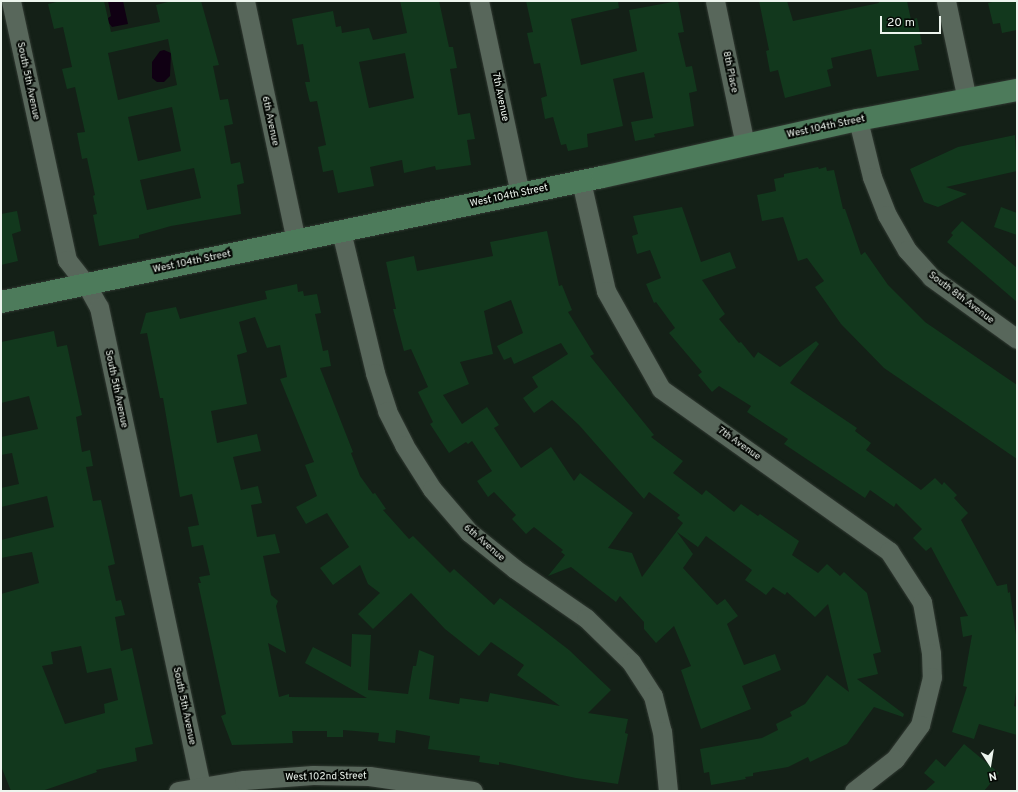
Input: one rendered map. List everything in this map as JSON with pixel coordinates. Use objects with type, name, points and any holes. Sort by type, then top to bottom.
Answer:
[{"type":"street","name":"South 5th Avenue","points":[[11,1],[67,260],[86,284],[99,307],[201,786]]},
{"type":"street","name":"6th Avenue","points":[[245,1],[296,241]]},
{"type":"street","name":"7th Avenue","points":[[480,1],[520,194]]},
{"type":"street","name":"8th Place","points":[[715,1],[745,144]]},
{"type":"street","points":[[946,1],[967,100]]},
{"type":"street","name":"West 104th Street","points":[[1,302],[520,194],[858,120],[1017,90]]},
{"type":"street","name":"South 8th Avenue","points":[[858,120],[872,177],[887,215],[907,250],[931,277],[1017,339]]},
{"type":"street","name":"7th Avenue","points":[[581,181],[606,291],[661,389],[889,551],[922,602],[931,653],[932,677],[920,724],[910,741],[895,759],[854,791]]},
{"type":"street","name":"6th Avenue","points":[[341,231],[375,373],[387,410],[404,445],[432,489],[469,532],[516,569],[586,618],[631,662],[653,696],[662,731],[668,791]]},
{"type":"street","name":"West 102nd Street","points":[[178,791],[244,780],[306,776],[369,776],[473,791]]},
{"type":"shaded area","points":[[108,1],[123,1],[128,24],[112,27],[108,22],[108,18],[111,16]]},
{"type":"shaded area","points":[[164,50],[171,53],[170,76],[164,82],[157,82],[152,78],[152,62],[160,51]]},
{"type":"building","points":[[61,1],[104,1],[111,32],[160,22],[156,5],[172,1],[201,1],[219,65],[213,66],[220,100],[228,99],[233,124],[224,126],[231,164],[240,162],[244,183],[237,185],[241,214],[171,226],[139,235],[139,238],[99,246],[93,215],[97,214],[93,196],[95,195],[87,158],[82,159],[77,133],[85,132],[75,87],[67,89],[62,69],[72,67],[63,27],[54,29],[48,4]],"holes":[[[168,39],[177,85],[118,100],[108,53]],[[172,107],[181,151],[138,161],[128,117]],[[194,168],[201,198],[147,210],[140,180]]]},
{"type":"building","points":[[400,1],[439,1],[449,47],[453,47],[457,68],[450,69],[458,115],[470,113],[475,139],[467,140],[471,165],[436,170],[435,166],[404,173],[402,160],[370,167],[374,186],[338,193],[333,170],[323,172],[318,147],[326,145],[317,101],[310,102],[309,99],[305,82],[310,82],[303,44],[297,45],[292,19],[333,11],[336,27],[341,26],[342,33],[369,28],[373,40],[407,33]],"holes":[[[405,53],[414,98],[369,108],[359,62]]]},
{"type":"building","points":[[526,1],[618,1],[619,8],[571,19],[581,65],[637,51],[629,10],[678,1],[684,32],[678,33],[686,67],[692,66],[697,91],[689,93],[694,126],[654,134],[655,137],[635,141],[631,122],[653,118],[644,72],[613,79],[623,126],[587,134],[588,147],[568,151],[566,144],[561,145],[553,117],[545,119],[541,98],[547,96],[540,63],[534,64],[527,33],[533,32]]},
{"type":"building","points":[[759,1],[787,1],[793,21],[879,3],[878,1],[907,1],[911,20],[917,18],[922,44],[914,46],[919,70],[877,77],[871,49],[831,58],[833,68],[827,70],[831,86],[785,98],[778,70],[770,72],[766,51],[769,50]]},
{"type":"building","points":[[997,1],[1017,1],[1017,30],[1002,33],[1000,23],[993,24],[988,3]]},
{"type":"building","points":[[1015,135],[1017,171],[946,187],[967,194],[938,207],[924,202],[910,169],[958,147]]},
{"type":"building","points":[[818,167],[819,169],[826,167],[827,171],[834,170],[843,209],[845,209],[861,255],[865,252],[888,285],[925,322],[1017,385],[1017,459],[884,368],[841,324],[815,287],[824,281],[807,258],[798,261],[783,217],[762,221],[757,195],[776,191],[774,179],[784,177],[784,174]]},
{"type":"building","points":[[682,207],[701,262],[730,252],[736,268],[702,280],[725,314],[719,319],[739,343],[741,342],[754,358],[758,352],[780,367],[816,341],[819,344],[790,383],[857,428],[855,431],[871,443],[866,450],[921,490],[935,478],[942,485],[944,482],[957,495],[954,498],[968,513],[961,520],[997,586],[1007,584],[1008,593],[1010,592],[1017,642],[1017,685],[1014,706],[1017,707],[1017,735],[979,724],[974,739],[952,732],[967,687],[963,686],[972,635],[963,637],[960,617],[968,616],[931,547],[926,551],[913,538],[922,529],[896,503],[894,507],[870,490],[865,498],[784,444],[788,439],[747,412],[751,406],[719,386],[712,392],[698,375],[702,372],[669,333],[675,328],[656,302],[654,303],[646,284],[661,278],[650,250],[637,254],[632,236],[638,234],[633,216]]},
{"type":"building","points":[[1001,207],[1017,213],[1017,235],[994,227]]},
{"type":"building","points":[[17,211],[21,231],[12,234],[18,261],[1,265],[1,214]]},
{"type":"building","points":[[962,221],[1017,268],[1017,302],[947,242],[953,235],[951,233]]},
{"type":"building","points":[[547,231],[559,286],[562,285],[572,310],[568,312],[594,354],[590,356],[654,435],[651,437],[683,461],[673,473],[702,495],[706,490],[734,512],[741,504],[758,516],[760,514],[799,541],[792,555],[818,573],[827,564],[840,576],[844,572],[867,593],[881,652],[873,654],[878,674],[857,679],[904,714],[903,717],[874,707],[847,744],[810,762],[808,757],[788,767],[753,773],[753,776],[745,777],[746,779],[711,785],[709,772],[704,773],[700,749],[762,738],[778,730],[776,724],[792,716],[790,712],[805,704],[827,675],[849,692],[828,604],[815,617],[787,592],[785,595],[773,587],[766,595],[745,580],[752,570],[706,536],[698,547],[677,532],[693,554],[683,568],[717,605],[725,599],[738,616],[727,624],[744,665],[775,654],[781,670],[742,686],[751,709],[701,729],[681,670],[691,666],[674,626],[656,643],[644,629],[644,622],[620,596],[616,602],[571,567],[548,576],[565,555],[561,552],[563,550],[534,527],[526,534],[512,519],[516,515],[494,492],[488,497],[477,481],[492,471],[472,441],[468,444],[466,442],[449,453],[430,424],[433,422],[418,392],[428,387],[411,349],[404,351],[393,309],[396,309],[386,262],[414,256],[417,271],[493,256],[490,242]],"holes":[[[511,300],[523,333],[497,346],[504,360],[511,357],[514,364],[561,343],[568,354],[532,377],[538,387],[523,398],[534,413],[552,400],[579,425],[644,499],[649,492],[680,515],[677,518],[683,523],[642,577],[632,553],[608,548],[633,513],[580,473],[574,481],[551,447],[521,468],[494,428],[499,425],[487,407],[462,424],[443,395],[469,384],[460,362],[493,354],[484,311]]]},
{"type":"building","points":[[297,284],[298,292],[303,291],[304,296],[317,294],[321,313],[315,314],[323,351],[328,350],[331,366],[320,368],[353,452],[351,453],[360,476],[373,494],[375,493],[386,509],[383,510],[409,539],[413,536],[450,573],[454,569],[494,605],[500,598],[569,650],[611,690],[588,713],[628,719],[625,733],[628,734],[618,784],[576,778],[499,762],[499,765],[479,762],[480,756],[428,749],[430,736],[396,730],[395,743],[378,741],[379,733],[343,730],[343,737],[327,737],[327,731],[292,731],[293,743],[232,745],[221,716],[226,714],[198,583],[201,583],[199,577],[210,575],[203,545],[192,547],[188,527],[199,525],[192,494],[180,497],[163,398],[160,398],[147,333],[140,334],[146,313],[176,307],[180,319],[267,299],[265,291]],"holes":[[[255,317],[267,348],[280,345],[287,377],[280,379],[314,462],[305,465],[317,496],[296,507],[306,524],[327,513],[349,547],[320,568],[333,585],[360,565],[368,584],[380,593],[358,614],[373,629],[411,593],[445,629],[479,656],[491,642],[524,665],[517,675],[560,706],[490,693],[488,702],[460,698],[459,704],[429,699],[434,656],[419,650],[416,666],[413,666],[408,694],[368,690],[371,635],[352,634],[351,667],[313,647],[305,663],[367,698],[289,697],[289,694],[279,697],[268,643],[286,653],[276,606],[278,601],[271,595],[263,556],[280,553],[275,534],[257,537],[251,505],[262,503],[258,486],[241,490],[233,457],[261,451],[257,434],[217,443],[211,411],[247,404],[237,355],[247,352],[239,322]]]},
{"type":"building","points":[[54,331],[57,347],[67,345],[82,415],[76,417],[82,452],[90,450],[93,466],[86,467],[93,501],[101,500],[115,564],[108,566],[116,601],[121,600],[125,615],[115,617],[121,651],[132,648],[153,744],[135,748],[137,761],[96,770],[97,772],[42,791],[11,791],[1,766],[1,594],[39,583],[32,552],[1,558],[1,540],[54,527],[47,496],[1,507],[1,488],[19,484],[12,453],[1,455],[1,437],[38,429],[29,396],[1,403],[1,342]],"holes":[[[81,646],[87,673],[111,668],[118,700],[104,704],[105,713],[65,724],[42,666],[53,664],[51,652]]]},
{"type":"building","points":[[964,744],[999,773],[984,791],[925,791],[935,782],[924,773],[936,759],[945,767]]}]
